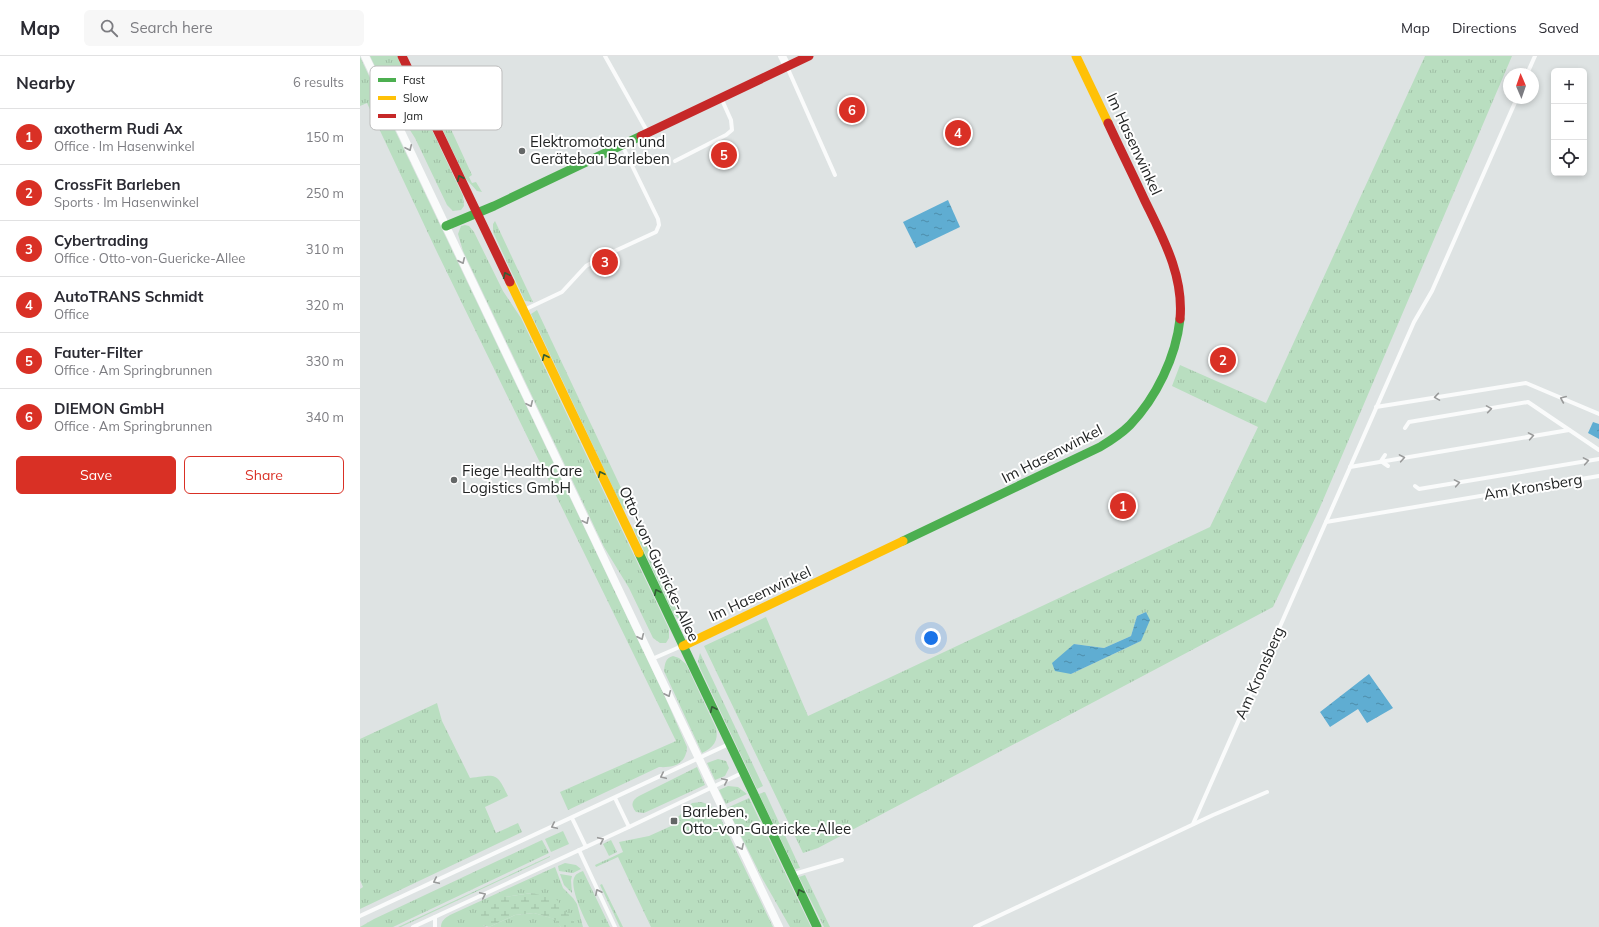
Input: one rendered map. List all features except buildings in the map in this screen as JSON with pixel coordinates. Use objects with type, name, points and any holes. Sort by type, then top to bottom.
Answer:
[{"type":"street","points":[[365,56],[370,66]]},
{"type":"street","name":"Otto-von-Guericke-Allee","points":[[402,56],[407,66]]},
{"type":"street","points":[[782,56],[787,66]]},
{"type":"street","points":[[446,226],[477,213],[809,56]]},
{"type":"street","name":"Im Hasenwinkel","points":[[683,646],[1038,478],[1100,447],[1118,436],[1147,403],[1165,367],[1176,338],[1180,323],[1181,310],[1179,284],[1166,245],[1076,56]]},
{"type":"street","points":[[400,130],[779,927]]},
{"type":"street","name":"Otto-von-Guericke-Allee","points":[[437,130],[817,927]]},
{"type":"lane","points":[[605,56],[648,132]]},
{"type":"lane","points":[[1530,68],[1535,56]]},
{"type":"lane","points":[[787,66],[836,175]]},
{"type":"lane","points":[[674,162],[726,136],[732,130],[731,120],[721,98]]},
{"type":"lane","name":"Am Kronsberg","points":[[1193,824],[1376,407],[1414,322],[1432,291],[1513,104]]},
{"type":"lane","points":[[523,310],[562,292],[586,266],[606,254],[656,232],[658,228],[658,219],[622,145]]},
{"type":"lane","points":[[1376,407],[1526,383],[1599,414]]},
{"type":"lane","points":[[1405,428],[1409,422],[1528,402],[1599,450]]},
{"type":"lane","points":[[1350,467],[1569,430]]},
{"type":"lane","points":[[1381,462],[1385,455]]},
{"type":"lane","points":[[1415,486],[1419,489],[1599,459]]},
{"type":"lane","points":[[1381,462],[1388,466]]},
{"type":"lane","name":"Am Kronsberg","points":[[1326,522],[1599,476]]},
{"type":"lane","points":[[651,659],[683,646]]},
{"type":"lane","points":[[360,916],[730,744]]},
{"type":"lane","points":[[413,927],[629,827],[743,772]]},
{"type":"lane","points":[[975,927],[1193,824],[1267,792]]},
{"type":"lane","points":[[615,798],[629,827]]},
{"type":"lane","points":[[572,818],[586,847]]},
{"type":"lane","points":[[579,850],[615,927]]},
{"type":"lane","points":[[792,874],[807,872],[842,860]]},
{"type":"lane","points":[[435,917],[436,927]]},
{"type":"green space","points":[[370,56],[397,56],[402,66],[375,66]]},
{"type":"green space","points":[[1425,56],[1512,56],[1507,68],[1503,68],[1503,77],[1318,512],[1273,607],[818,848],[803,853],[704,646],[766,617],[808,716],[1210,527],[1258,427],[1172,386],[1180,365],[1266,403]],"holes":[[[1146,612],[1141,641],[1071,674],[1074,644],[1104,648],[1131,636],[1137,616]]]},
{"type":"green space","points":[[360,57],[370,78],[370,109],[367,103],[360,106]]},
{"type":"green space","points":[[380,130],[395,130],[666,699],[687,747],[682,761],[678,764],[670,767],[659,767],[568,810],[560,792],[676,741],[436,250]]},
{"type":"green space","points":[[410,130],[432,130],[463,196],[464,206],[461,210],[453,211],[447,205]]},
{"type":"green space","points":[[443,130],[451,130],[472,175],[469,177],[472,183],[476,182],[482,192],[477,191],[466,179]]},
{"type":"green space","points":[[495,221],[533,302],[525,301],[493,232],[493,224]]},
{"type":"green space","points":[[461,226],[469,226],[474,232],[503,291],[521,318],[669,629],[669,638],[666,643],[660,643],[653,638],[629,588],[604,547],[463,251],[458,234]]},
{"type":"green space","points":[[537,310],[632,511],[625,510],[622,507],[531,314]]},
{"type":"green space","points":[[638,520],[687,626],[673,613],[634,530],[635,523]]},
{"type":"green space","points":[[700,653],[763,786],[757,789],[700,668],[698,661]]},
{"type":"green space","points":[[673,656],[679,658],[686,664],[716,728],[717,737],[714,744],[702,753],[664,671],[667,660]]},
{"type":"green space","points":[[437,703],[442,721],[470,778],[494,776],[501,782],[508,796],[485,807],[496,833],[518,823],[522,832],[360,909],[360,889],[363,887],[360,880],[360,739]]},
{"type":"green space","points":[[718,759],[726,761],[729,768],[725,776],[715,780],[707,763]]},
{"type":"green space","points":[[697,767],[705,785],[644,813],[636,812],[632,805],[633,801],[639,796]]},
{"type":"green space","points":[[728,786],[738,787],[747,794],[726,804],[719,790]]},
{"type":"green space","points":[[765,792],[800,868],[795,869],[759,794]]},
{"type":"green space","points":[[749,798],[811,927],[790,927],[762,878],[727,808]]},
{"type":"green space","points":[[701,802],[710,805],[718,813],[773,927],[651,927],[618,857],[596,867],[595,865],[623,852],[619,842],[649,836],[680,822],[678,817],[692,803]]},
{"type":"green space","points":[[563,831],[569,844],[551,852],[545,839]]},
{"type":"green space","points":[[542,840],[549,853],[393,927],[360,927],[374,919]]},
{"type":"green space","points":[[611,840],[617,852],[609,856],[603,844]]},
{"type":"green space","points":[[550,856],[401,927],[398,927]]},
{"type":"green space","points":[[565,863],[576,865],[581,869],[573,873],[559,871],[558,866]]},
{"type":"green space","points":[[555,867],[563,888],[577,904],[583,927],[574,927],[574,921],[532,893],[505,897],[483,925],[487,927],[441,927],[446,917]]},
{"type":"green space","points":[[583,871],[610,927],[589,927],[575,894],[573,880],[579,872]]},
{"type":"green space","points":[[560,874],[572,876],[572,893],[564,885]]},
{"type":"green space","points":[[805,875],[830,927],[824,927],[799,877]]},
{"type":"green space","points":[[602,884],[623,927],[620,927],[600,885]]},
{"type":"green space","points":[[532,893],[556,899],[574,921],[574,927],[561,927],[554,919],[534,913],[515,915],[489,927],[483,925],[479,919],[482,910],[504,897]]},
{"type":"green space","points":[[534,913],[555,919],[561,927],[489,927],[515,915]]},
{"type":"water","points":[[948,200],[960,227],[916,248],[903,222]]},
{"type":"water","points":[[1593,422],[1599,424],[1599,439],[1588,433]]},
{"type":"water","points":[[1146,612],[1150,620],[1141,641],[1071,674],[1055,671],[1052,663],[1074,644],[1104,648],[1131,636],[1137,616]]},
{"type":"water","points":[[1369,674],[1393,708],[1367,723],[1358,709],[1330,727],[1320,712]]},
{"type":"traffic: fast","points":[[446,226],[494,206],[641,136]]},
{"type":"traffic: fast","points":[[903,541],[1112,440],[1130,425],[1156,390],[1174,348],[1180,319]]},
{"type":"traffic: fast","points":[[639,553],[817,927]]},
{"type":"traffic: slow","points":[[1076,56],[1108,123]]},
{"type":"traffic: slow","points":[[510,282],[639,553]]},
{"type":"traffic: slow","points":[[683,646],[903,541]]},
{"type":"traffic: jam","points":[[402,56],[407,66]]},
{"type":"traffic: jam","points":[[641,136],[809,56]]},
{"type":"traffic: jam","points":[[1108,123],[1159,229],[1171,258],[1179,288],[1180,319]]},
{"type":"traffic: jam","points":[[437,130],[510,282]]},
{"type":"place","name":"DIEMON GmbH","points":[[852,110]]},
{"type":"place","name":"AutoTRANS Schmidt","points":[[958,133]]},
{"type":"place","name":"Elektromotoren und Gerätebau Barleben","points":[[522,151]]},
{"type":"place","name":"Fauter-Filter","points":[[724,155]]},
{"type":"place","name":"Cybertrading","points":[[605,262]]},
{"type":"place","name":"CrossFit Barleben","points":[[1223,360]]},
{"type":"place","name":"Fiege HealthCare Logistics GmbH","points":[[454,480]]},
{"type":"place","name":"axotherm Rudi Ax","points":[[1123,506]]},
{"type":"place","name":"Barleben, Otto-von-Guericke-Allee","points":[[674,821]]}]
